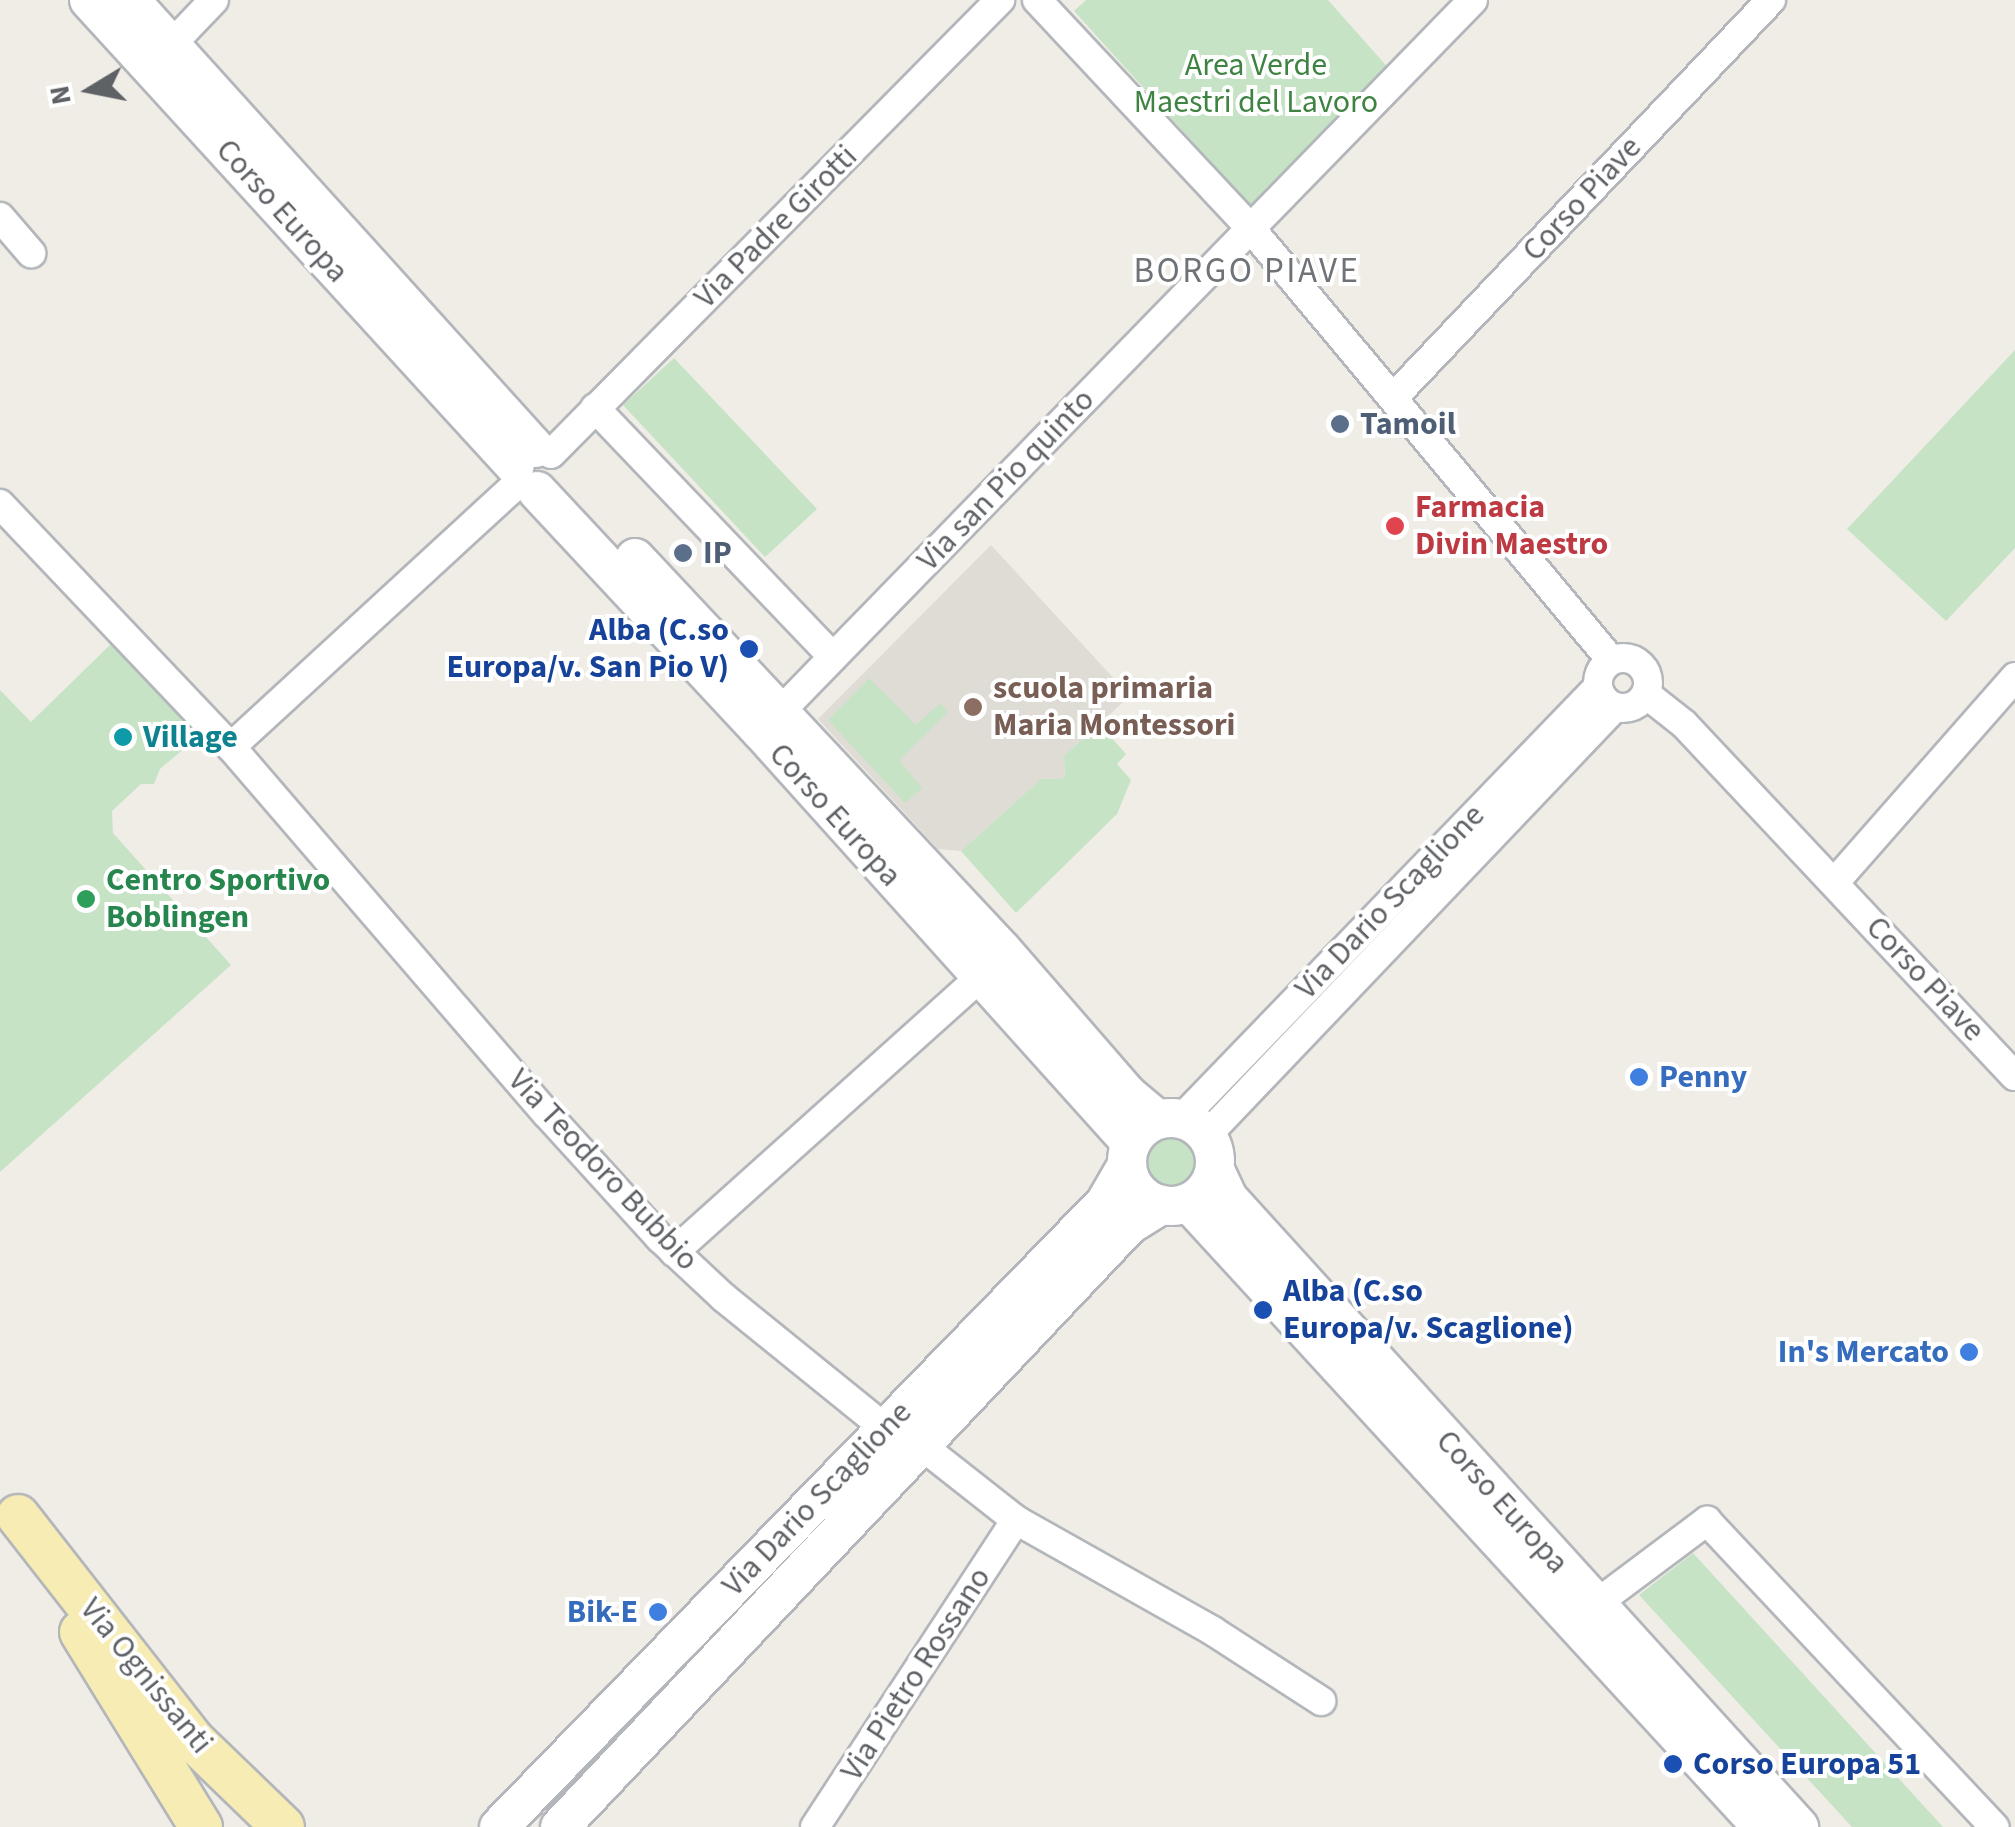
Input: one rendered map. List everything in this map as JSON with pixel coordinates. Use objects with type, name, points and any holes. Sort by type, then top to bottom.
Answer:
[{"type":"main road","name":"Corso Europa","points":[[90,0],[771,721],[1002,950],[1170,1142]]},
{"type":"main road","name":"Corso Europa","points":[[130,0],[536,469]]},
{"type":"main road","name":"Corso Europa","points":[[771,721],[980,978],[1170,1142],[1228,1198],[1799,1827]]},
{"type":"main road","name":"Corso Europa","points":[[1170,1142],[1138,1191],[1175,1204],[1762,1827]]},
{"type":"main road","name":"Via Dario Scaglione","points":[[499,1827],[902,1438],[1129,1224],[1210,1184],[1170,1142],[1105,1204],[902,1438],[560,1827]]},
{"type":"main road","name":"Via Ognissanti","points":[[9,1501],[93,1655],[201,1827]]},
{"type":"main road","name":"Via Ognissanti","points":[[9,1501],[193,1740],[283,1827]]},
{"type":"street","points":[[171,45],[214,0]]},
{"type":"street","name":"Via Padre Girotti","points":[[231,746],[536,469],[1000,0]]},
{"type":"street","name":"Via san Pio quinto","points":[[771,721],[1472,0]]},
{"type":"street","name":"Corso Piave","points":[[1393,398],[1771,0]]},
{"type":"street","name":"Corso Piave","points":[[1043,2],[1252,230],[1611,660],[1627,658],[1641,665],[1648,678],[1646,694],[1684,724],[2015,1076]]},
{"type":"street","points":[[0,217],[31,253]]},
{"type":"street","points":[[595,408],[832,656]]},
{"type":"street","name":"Via Teodoro Bubbio","points":[[0,504],[231,746],[547,1114],[674,1252],[902,1438],[1016,1520],[1213,1631],[1321,1700]]},
{"type":"street","points":[[1611,660],[1601,672],[1607,697],[1636,705],[1646,694]]},
{"type":"street","points":[[1835,882],[2015,677]]},
{"type":"street","name":"Via Dario Scaglione","points":[[1170,1142],[1607,697]]},
{"type":"street","points":[[674,1252],[980,978]]},
{"type":"street","name":"Via Pietro Rossano","points":[[815,1827],[1016,1520]]},
{"type":"street","points":[[1608,1595],[1708,1521],[1994,1827]]},
{"type":"shaded area","name":"scuola primaria Maria Montessori","points":[[991,545],[1130,696],[1064,756],[1065,778],[1041,779],[961,851],[938,849],[818,719]]},
{"type":"green space","name":"Area Verde Maestri del Lavoro","points":[[1086,0],[1328,0],[1391,71],[1255,211],[1074,11]]},
{"type":"green space","points":[[2015,350],[2015,548],[1946,621],[1847,529]]},
{"type":"green space","points":[[674,358],[817,509],[765,557],[623,405]]},
{"type":"green space","name":"Centro Sportivo Boblingen","points":[[112,643],[198,737],[160,769],[154,784],[141,784],[112,811],[113,833],[231,965],[0,1172],[0,690],[31,722]]},
{"type":"green space","points":[[869,678],[916,725],[940,703],[948,712],[899,760],[922,788],[905,803],[828,720]]},
{"type":"green space","points":[[1099,724],[1126,754],[1117,764],[1131,780],[1117,814],[1016,913],[961,851],[1041,779],[1065,778],[1064,756]]},
{"type":"green space","points":[[1171,1137],[1189,1144],[1196,1162],[1189,1180],[1171,1187],[1153,1180],[1146,1162],[1153,1144]]},
{"type":"green space","points":[[1693,1553],[1943,1827],[1852,1827],[1639,1595]]},
{"type":"place","name":"Tamoil","points":[[1340,424]]},
{"type":"place","name":"Farmacia Divin Maestro","points":[[1395,526]]},
{"type":"place","name":"IP","points":[[683,553]]},
{"type":"place","name":"Alba (C.so Europa/v. San Pio V)","points":[[749,649]]},
{"type":"place","name":"scuola primaria Maria Montessori","points":[[973,707]]},
{"type":"place","name":"Village","points":[[123,737]]},
{"type":"place","name":"Centro Sportivo Boblingen","points":[[86,899]]},
{"type":"place","name":"Penny","points":[[1639,1077]]},
{"type":"place","name":"Alba (C.so Europa/v. Scaglione)","points":[[1263,1310]]},
{"type":"place","name":"In's Mercato","points":[[1969,1352]]},
{"type":"place","name":"Bik-E","points":[[658,1612]]},
{"type":"place","name":"Corso Europa 51","points":[[1673,1764]]},
{"type":"district","name":"BORGO PIAVE","points":[[1247,271]]}]
